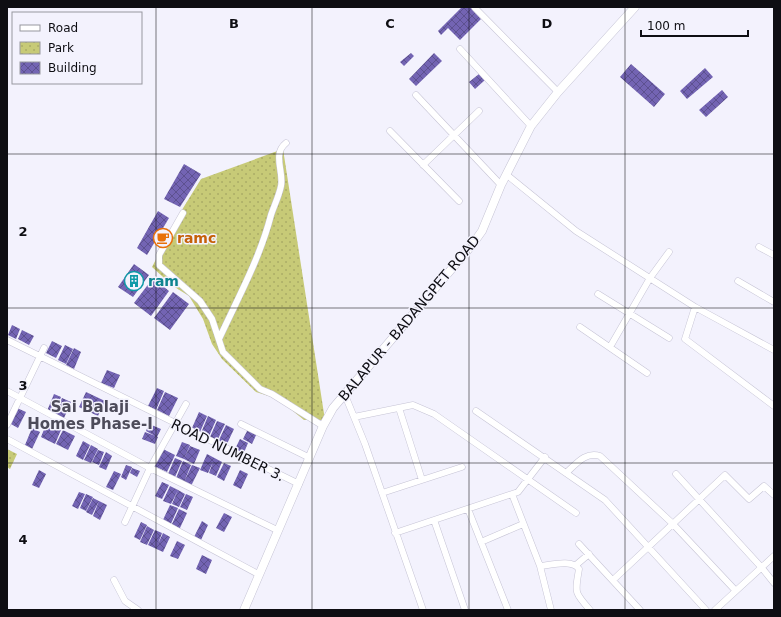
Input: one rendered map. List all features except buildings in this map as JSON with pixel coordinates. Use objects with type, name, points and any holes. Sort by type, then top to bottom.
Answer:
[{"type":"street","name":"BALAPUR - BADANGPET ROAD","points":[[244,610],[277,530],[299,484],[322,426],[333,408],[472,245],[482,230],[501,185],[531,126],[558,92],[634,7]]},
{"type":"street","points":[[475,8],[558,92]]},
{"type":"street","points":[[460,49],[531,126]]},
{"type":"street","points":[[416,96],[454,134],[501,185]]},
{"type":"street","points":[[423,165],[479,111]]},
{"type":"street","points":[[390,131],[460,201]]},
{"type":"street","points":[[219,339],[267,233],[281,188],[281,170],[278,160],[280,152],[286,144]]},
{"type":"street","points":[[507,175],[576,231],[695,307],[774,350]]},
{"type":"street","points":[[183,213],[159,255],[159,265],[200,301],[212,319],[223,352],[260,389],[272,394],[322,426]]},
{"type":"street","points":[[759,247],[774,255]]},
{"type":"street","points":[[610,347],[650,278],[669,252]]},
{"type":"street","points":[[738,281],[774,302]]},
{"type":"street","points":[[598,294],[669,338]]},
{"type":"street","points":[[695,307],[685,339],[774,406]]},
{"type":"street","points":[[580,327],[647,373]]},
{"type":"street","name":"ROAD NUMBER 3.","points":[[7,340],[175,425],[299,484]]},
{"type":"street","points":[[7,425],[44,348]]},
{"type":"street","points":[[7,390],[150,468],[277,530]]},
{"type":"street","points":[[345,395],[382,493],[423,610]]},
{"type":"street","points":[[124,522],[150,468],[186,404]]},
{"type":"street","points":[[354,417],[413,405],[434,414],[576,513]]},
{"type":"street","points":[[399,408],[422,480]]},
{"type":"street","points":[[476,411],[605,500],[706,610]]},
{"type":"street","points":[[241,424],[310,458]]},
{"type":"street","points":[[7,439],[258,574]]},
{"type":"street","points":[[566,473],[586,456],[593,454],[600,456],[672,523],[735,590]]},
{"type":"street","points":[[395,533],[518,492],[544,457]]},
{"type":"street","points":[[382,493],[462,467]]},
{"type":"street","points":[[676,474],[774,583]]},
{"type":"street","points":[[612,580],[698,498],[725,475],[749,499],[764,486],[774,496]]},
{"type":"street","points":[[512,494],[540,566],[551,610]]},
{"type":"street","points":[[468,509],[508,610]]},
{"type":"street","points":[[434,520],[464,610]]},
{"type":"street","points":[[481,542],[523,524]]},
{"type":"street","points":[[579,544],[640,610]]},
{"type":"street","points":[[576,565],[589,554]]},
{"type":"street","points":[[715,610],[735,590],[774,556]]},
{"type":"street","points":[[540,566],[571,563],[576,565],[579,569],[576,589],[577,595],[590,610]]},
{"type":"street","points":[[114,580],[125,601],[138,610]]},
{"type":"green space","points":[[283,149],[325,420],[304,420],[278,399],[256,392],[222,359],[212,344],[203,319],[189,296],[173,286],[152,267],[180,213],[201,179]]},
{"type":"green space","points":[[7,449],[17,454],[10,469],[7,467]]},
{"type":"place","name":"ramc","points":[[163,238]]},
{"type":"place","name":"ram","points":[[134,281]]},
{"type":"district","name":"Sai Balaji Homes Phase-I","points":[[90,416]]}]
